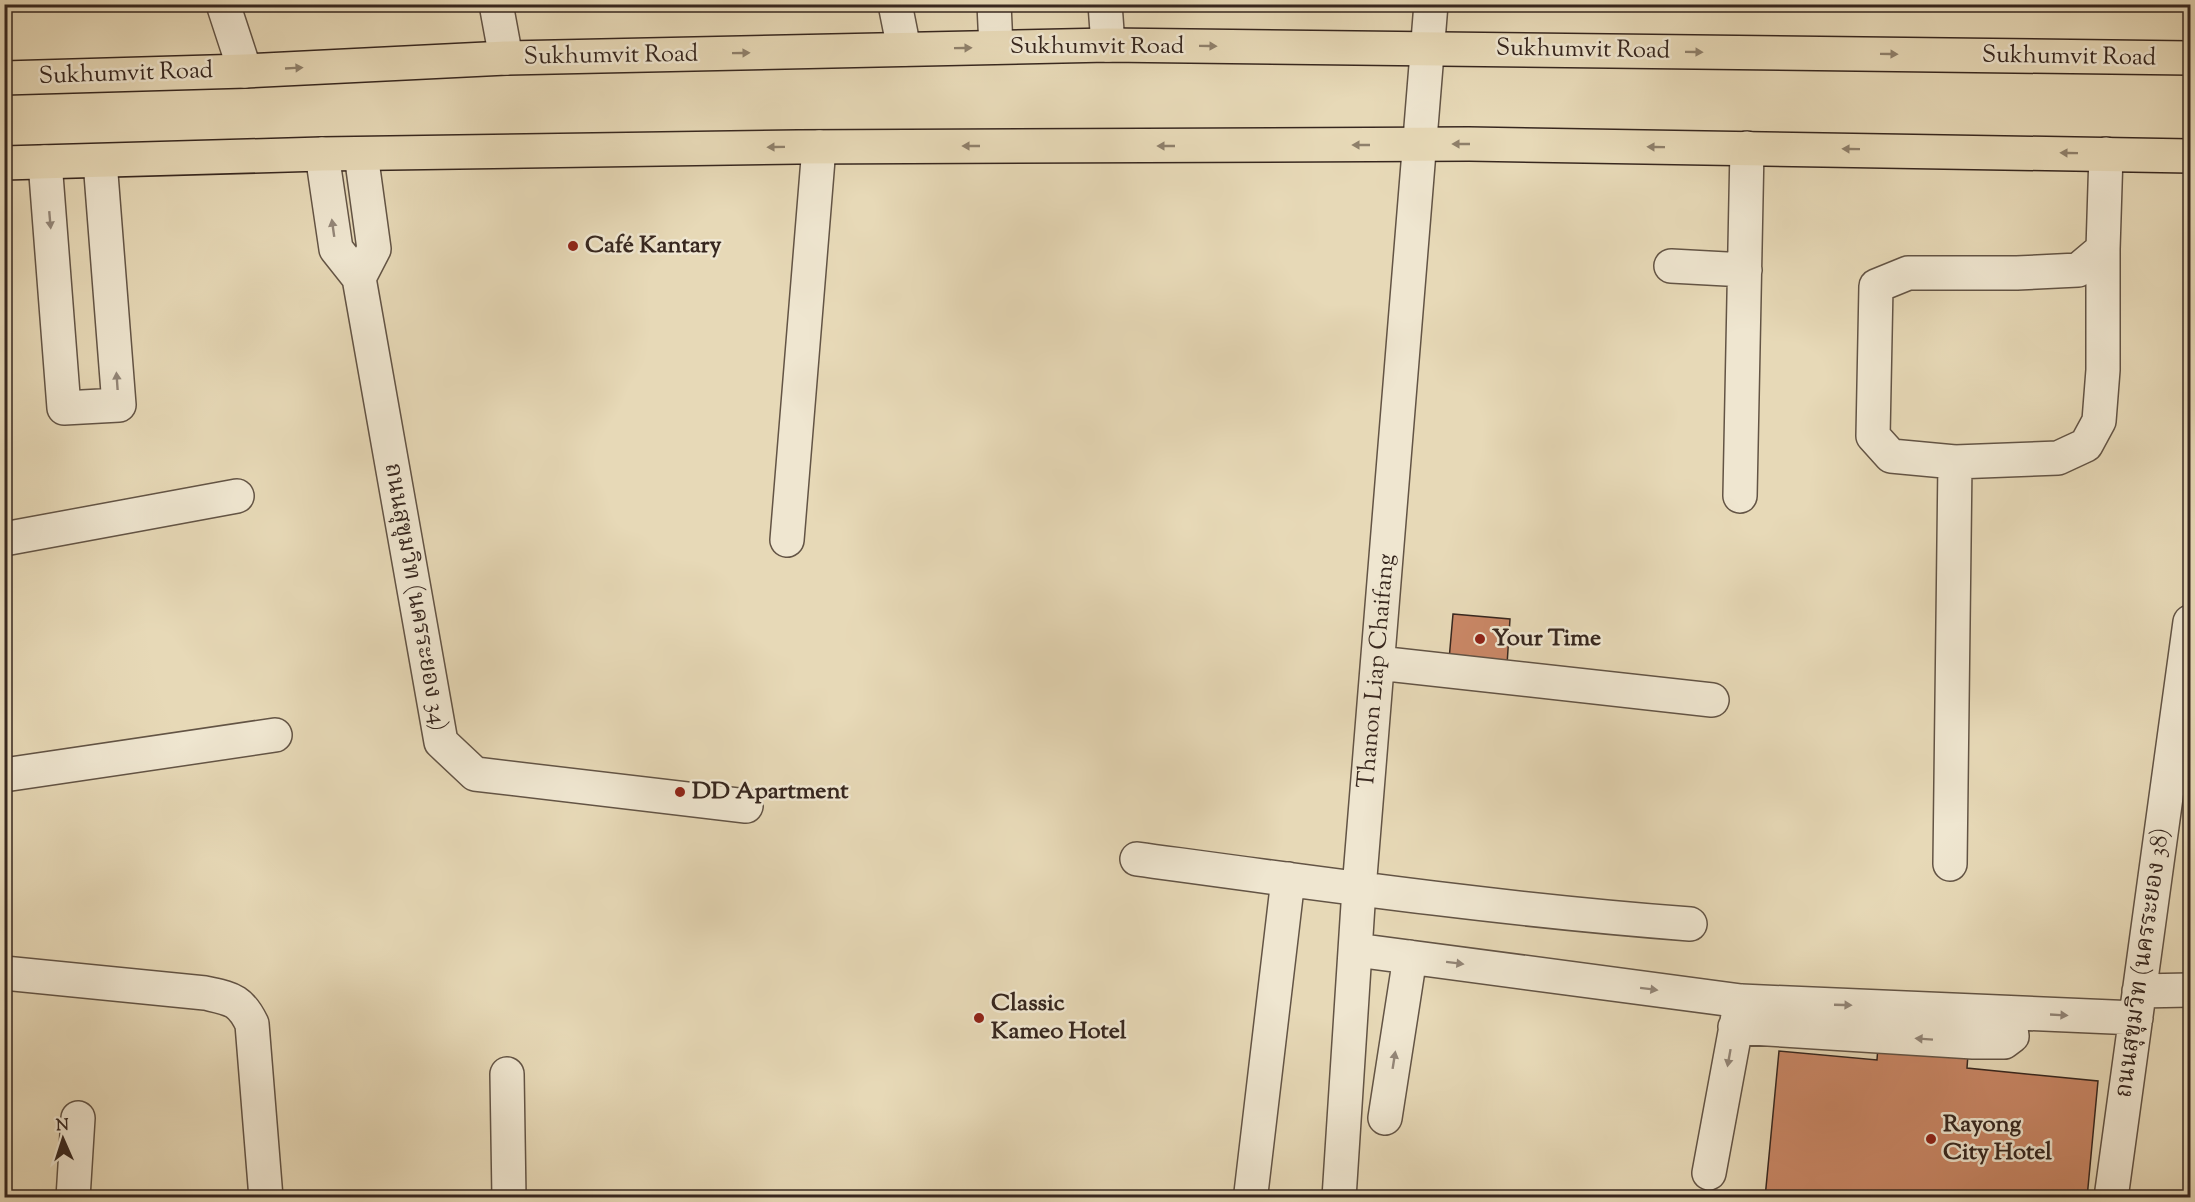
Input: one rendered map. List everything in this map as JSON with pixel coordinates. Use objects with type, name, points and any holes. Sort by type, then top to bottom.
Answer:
[{"type":"main road","name":"Sukhumvit Road","points":[[4,78],[245,71],[507,58],[1108,45],[2190,58]]},
{"type":"main road","points":[[4,163],[322,154],[819,147],[1419,145],[2190,156]]},
{"type":"street","points":[[223,4],[245,71]]},
{"type":"street","points":[[496,4],[507,58]]},
{"type":"street","points":[[895,4],[904,49]]},
{"type":"street","points":[[994,4],[996,47]]},
{"type":"street","points":[[1105,4],[1108,45]]},
{"type":"street","name":"Thanon Liap Chaifang","points":[[1339,1197],[1359,889],[1431,4]]},
{"type":"street","points":[[787,540],[819,147]]},
{"type":"street","points":[[1740,496],[1747,148]]},
{"type":"street","name":"ถนนสุขุมวิท (นครระยอง 34)","points":[[322,154],[336,249],[359,278],[441,742],[475,774],[746,806]]},
{"type":"street","points":[[359,278],[374,249],[361,154]]},
{"type":"street","points":[[2103,249],[2078,270],[2017,273],[1908,273],[1876,286],[1873,436],[1891,456],[1955,462],[2058,459],[2086,445],[2100,421],[2103,370],[2106,154]]},
{"type":"street","points":[[45,162],[64,408],[119,405],[100,161]]},
{"type":"street","points":[[1671,266],[1744,270]]},
{"type":"street","points":[[1950,864],[1955,462]]},
{"type":"street","points":[[4,539],[237,496]]},
{"type":"street","name":"ถนนสุขุมวิท (นครระยอง 38)","points":[[2111,1197],[2190,622]]},
{"type":"street","points":[[1378,663],[1712,700]]},
{"type":"street","points":[[4,775],[275,735]]},
{"type":"street","points":[[1137,859],[1359,889],[1573,914],[1690,924]]},
{"type":"street","points":[[1251,1193],[1288,879]]},
{"type":"street","points":[[1356,950],[1410,957],[1738,1014],[1973,1042],[2004,1042],[2012,1036],[2010,1022],[1996,1012],[2138,1004],[2190,990]]},
{"type":"street","points":[[1385,1118],[1410,957]]},
{"type":"street","points":[[4,973],[205,993],[236,1001],[246,1010],[252,1024],[266,1197]]},
{"type":"street","points":[[1709,1173],[1738,1014]]},
{"type":"street","points":[[507,1074],[509,1197]]},
{"type":"street","points":[[74,1197],[78,1118]]},
{"type":"building","name":"Your Time","points":[[1453,614],[1510,619],[1507,665],[1449,660]]},
{"type":"building","name":"Rayong City Hotel","points":[[1878,1046],[1968,1054],[1967,1068],[2098,1081],[2087,1198],[1765,1198],[1779,1051],[1877,1060]]},
{"type":"place","name":"Café Kantary","points":[[573,246]]},
{"type":"place","name":"Your Time","points":[[1480,639]]},
{"type":"place","name":"DD Apartment","points":[[680,792]]},
{"type":"place","name":"Classic Kameo Hotel","points":[[979,1018]]},
{"type":"place","name":"Rayong City Hotel","points":[[1931,1139]]}]
